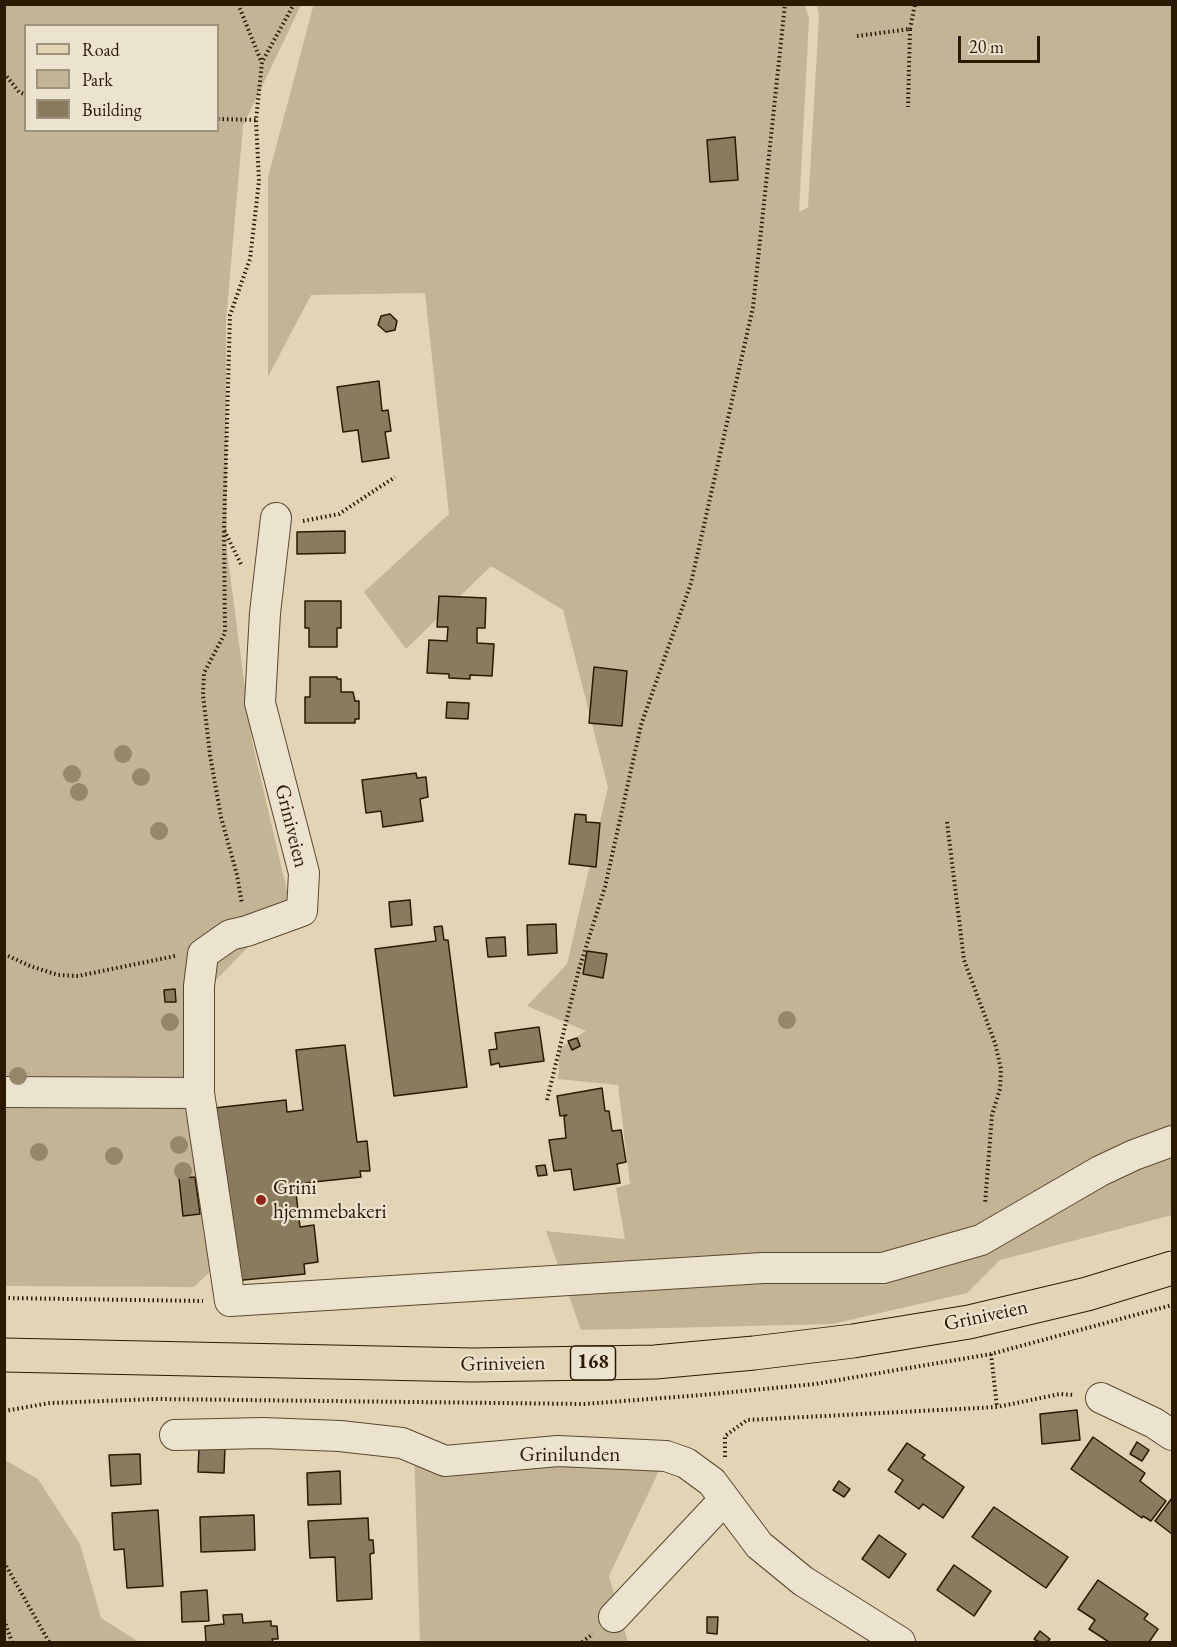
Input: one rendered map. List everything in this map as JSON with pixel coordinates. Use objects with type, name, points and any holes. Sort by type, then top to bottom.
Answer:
[{"type":"main road","name":"Griniveien","points":[[4,1355],[473,1365],[655,1362],[831,1344],[969,1322],[1087,1294],[1173,1268]]},
{"type":"street","name":"Griniveien","points":[[203,954],[230,935],[302,911],[304,873],[260,703],[265,613],[276,518]]},
{"type":"street","points":[[203,954],[199,986],[199,1093],[230,1301],[763,1268],[882,1268],[981,1240],[1020,1219],[1055,1195],[1100,1171],[1134,1155],[1173,1141]]},
{"type":"street","points":[[4,1092],[199,1093]]},
{"type":"street","points":[[1101,1398],[1154,1423],[1173,1435]]},
{"type":"street","name":"Grinilunden","points":[[175,1435],[263,1433],[340,1436],[402,1443],[445,1461],[558,1451],[666,1456],[686,1463],[712,1482],[759,1545],[803,1581],[900,1642]]},
{"type":"street","points":[[614,1617],[724,1500]]},
{"type":"path","points":[[238,4],[262,62]]},
{"type":"path","points":[[247,931],[237,875],[221,817],[210,755],[203,695],[204,673],[225,633],[224,530],[230,315],[250,259],[259,181],[256,120],[262,62],[294,4]]},
{"type":"path","points":[[547,1100],[579,969],[605,888],[641,726],[691,583],[753,307],[785,4]]},
{"type":"path","points":[[908,107],[910,29],[915,4]]},
{"type":"path","points":[[857,36],[910,29]]},
{"type":"path","points":[[4,73],[19,92],[24,94]]},
{"type":"path","points":[[219,119],[256,120]]},
{"type":"path","points":[[276,518],[292,523],[339,514],[395,477]]},
{"type":"path","points":[[224,530],[245,571]]},
{"type":"path","points":[[947,822],[964,960],[995,1043],[1001,1069],[1000,1089],[992,1115],[981,1240]]},
{"type":"path","points":[[4,954],[58,975],[78,976],[179,955],[203,954]]},
{"type":"path","points":[[4,1298],[230,1301]]},
{"type":"path","points":[[991,1354],[997,1407]]},
{"type":"path","points":[[724,1500],[725,1436],[747,1420],[997,1407],[1060,1394],[1101,1398]]},
{"type":"path","points":[[4,1411],[50,1403],[156,1399]]},
{"type":"path","points":[[4,1562],[49,1642]]},
{"type":"path","points":[[4,1620],[12,1642]]},
{"type":"green space","points":[[320,4],[805,5],[809,19],[799,212],[808,207],[819,16],[817,5],[1172,5],[1172,1215],[1000,1260],[967,1293],[832,1324],[581,1330],[546,1231],[625,1239],[616,1188],[630,1184],[618,1085],[558,1079],[560,1048],[586,1031],[527,1006],[567,964],[608,787],[563,610],[491,566],[406,649],[364,592],[449,514],[425,293],[311,295],[268,377],[268,177],[313,7]]},
{"type":"green space","points":[[5,5],[301,5],[243,126],[226,321],[227,552],[252,741],[290,904],[211,985],[213,1269],[194,1287],[5,1286]]},
{"type":"green space","points":[[414,1448],[666,1456],[609,1576],[628,1642],[420,1642]]},
{"type":"green space","points":[[5,1460],[38,1479],[80,1544],[101,1618],[139,1642],[5,1642]]},
{"type":"building","points":[[735,137],[738,180],[710,182],[707,140]]},
{"type":"building","points":[[390,314],[397,321],[395,330],[386,332],[378,325],[381,316]]},
{"type":"building","points":[[379,381],[382,411],[388,410],[391,431],[385,432],[389,458],[362,462],[358,430],[343,432],[337,387]]},
{"type":"building","points":[[345,531],[345,553],[297,554],[297,532]]},
{"type":"building","points":[[439,596],[486,598],[485,628],[477,628],[477,643],[494,644],[492,676],[470,675],[470,679],[449,678],[449,674],[427,673],[429,640],[447,641],[448,627],[437,627]]},
{"type":"building","points":[[305,601],[341,601],[341,628],[337,628],[337,647],[309,647],[309,628],[305,628]]},
{"type":"building","points":[[594,667],[627,671],[622,726],[589,723]]},
{"type":"building","points":[[310,677],[341,679],[341,692],[353,692],[355,701],[359,701],[359,719],[355,719],[355,723],[305,723],[305,697],[310,697]]},
{"type":"building","points":[[447,702],[469,703],[468,719],[446,718]]},
{"type":"building","points":[[416,773],[417,778],[426,777],[428,797],[420,799],[423,821],[383,827],[381,811],[366,813],[362,780]]},
{"type":"building","points":[[575,814],[586,815],[586,822],[600,823],[596,867],[569,864]]},
{"type":"building","points":[[410,900],[412,925],[391,927],[389,902]]},
{"type":"building","points":[[556,924],[557,953],[528,955],[527,925]]},
{"type":"building","points":[[442,926],[444,940],[448,940],[467,1087],[394,1096],[375,949],[436,941],[434,927]]},
{"type":"building","points":[[505,937],[506,956],[488,957],[486,938]]},
{"type":"building","points":[[587,951],[607,954],[603,978],[583,974]]},
{"type":"building","points":[[175,989],[176,1002],[165,1002],[164,990]]},
{"type":"building","points":[[539,1027],[544,1061],[500,1067],[499,1063],[491,1065],[489,1050],[497,1049],[495,1033]]},
{"type":"building","points":[[577,1038],[580,1046],[572,1050],[568,1041]]},
{"type":"building","points":[[345,1045],[357,1142],[367,1141],[370,1171],[360,1171],[361,1177],[295,1184],[300,1227],[314,1225],[318,1262],[304,1264],[305,1274],[233,1281],[214,1108],[286,1100],[287,1112],[303,1110],[296,1050]]},
{"type":"building","points":[[602,1088],[605,1111],[609,1111],[612,1131],[621,1130],[626,1162],[617,1164],[620,1183],[574,1190],[571,1169],[554,1171],[549,1140],[566,1138],[564,1117],[567,1115],[560,1116],[557,1096]]},
{"type":"building","points":[[545,1165],[547,1175],[538,1176],[536,1166]]},
{"type":"building","points":[[195,1177],[200,1214],[183,1216],[179,1178]]},
{"type":"building","points":[[1077,1410],[1080,1440],[1042,1444],[1040,1414]]},
{"type":"building","points":[[1093,1437],[1145,1473],[1140,1481],[1166,1501],[1151,1521],[1143,1516],[1142,1518],[1071,1469]]},
{"type":"building","points":[[1137,1442],[1149,1450],[1142,1461],[1130,1454]]},
{"type":"building","points":[[907,1443],[925,1455],[922,1458],[964,1487],[943,1518],[923,1504],[919,1509],[895,1492],[903,1480],[888,1470]]},
{"type":"building","points":[[199,1446],[225,1447],[224,1473],[198,1472]]},
{"type":"building","points":[[140,1454],[141,1484],[111,1486],[109,1455]]},
{"type":"building","points":[[340,1471],[341,1504],[308,1505],[307,1473]]},
{"type":"building","points":[[839,1481],[850,1489],[844,1497],[833,1490]]},
{"type":"building","points":[[1172,1498],[1172,1534],[1155,1521]]},
{"type":"building","points":[[994,1507],[1068,1557],[1046,1588],[972,1537]]},
{"type":"building","points":[[158,1510],[163,1586],[127,1588],[124,1549],[114,1550],[112,1513]]},
{"type":"building","points":[[254,1515],[255,1550],[201,1552],[200,1517]]},
{"type":"building","points":[[368,1518],[369,1540],[373,1540],[374,1553],[370,1554],[372,1599],[337,1601],[335,1557],[310,1558],[308,1521]]},
{"type":"building","points":[[879,1535],[906,1554],[889,1578],[862,1559]]},
{"type":"building","points":[[954,1565],[991,1591],[974,1616],[937,1590]]},
{"type":"building","points":[[1098,1580],[1148,1614],[1144,1619],[1158,1629],[1149,1642],[1109,1642],[1089,1629],[1095,1620],[1078,1609]]},
{"type":"building","points":[[207,1590],[209,1621],[182,1622],[181,1592]]},
{"type":"building","points":[[242,1614],[243,1623],[271,1621],[271,1626],[277,1626],[278,1639],[272,1639],[273,1642],[206,1642],[205,1626],[224,1624],[223,1615]]},
{"type":"building","points":[[707,1617],[718,1617],[717,1634],[707,1633]]},
{"type":"building","points":[[1040,1631],[1050,1639],[1047,1642],[1034,1639]]},
{"type":"place","name":"Grini hjemmebakeri","points":[[261,1200]]}]
